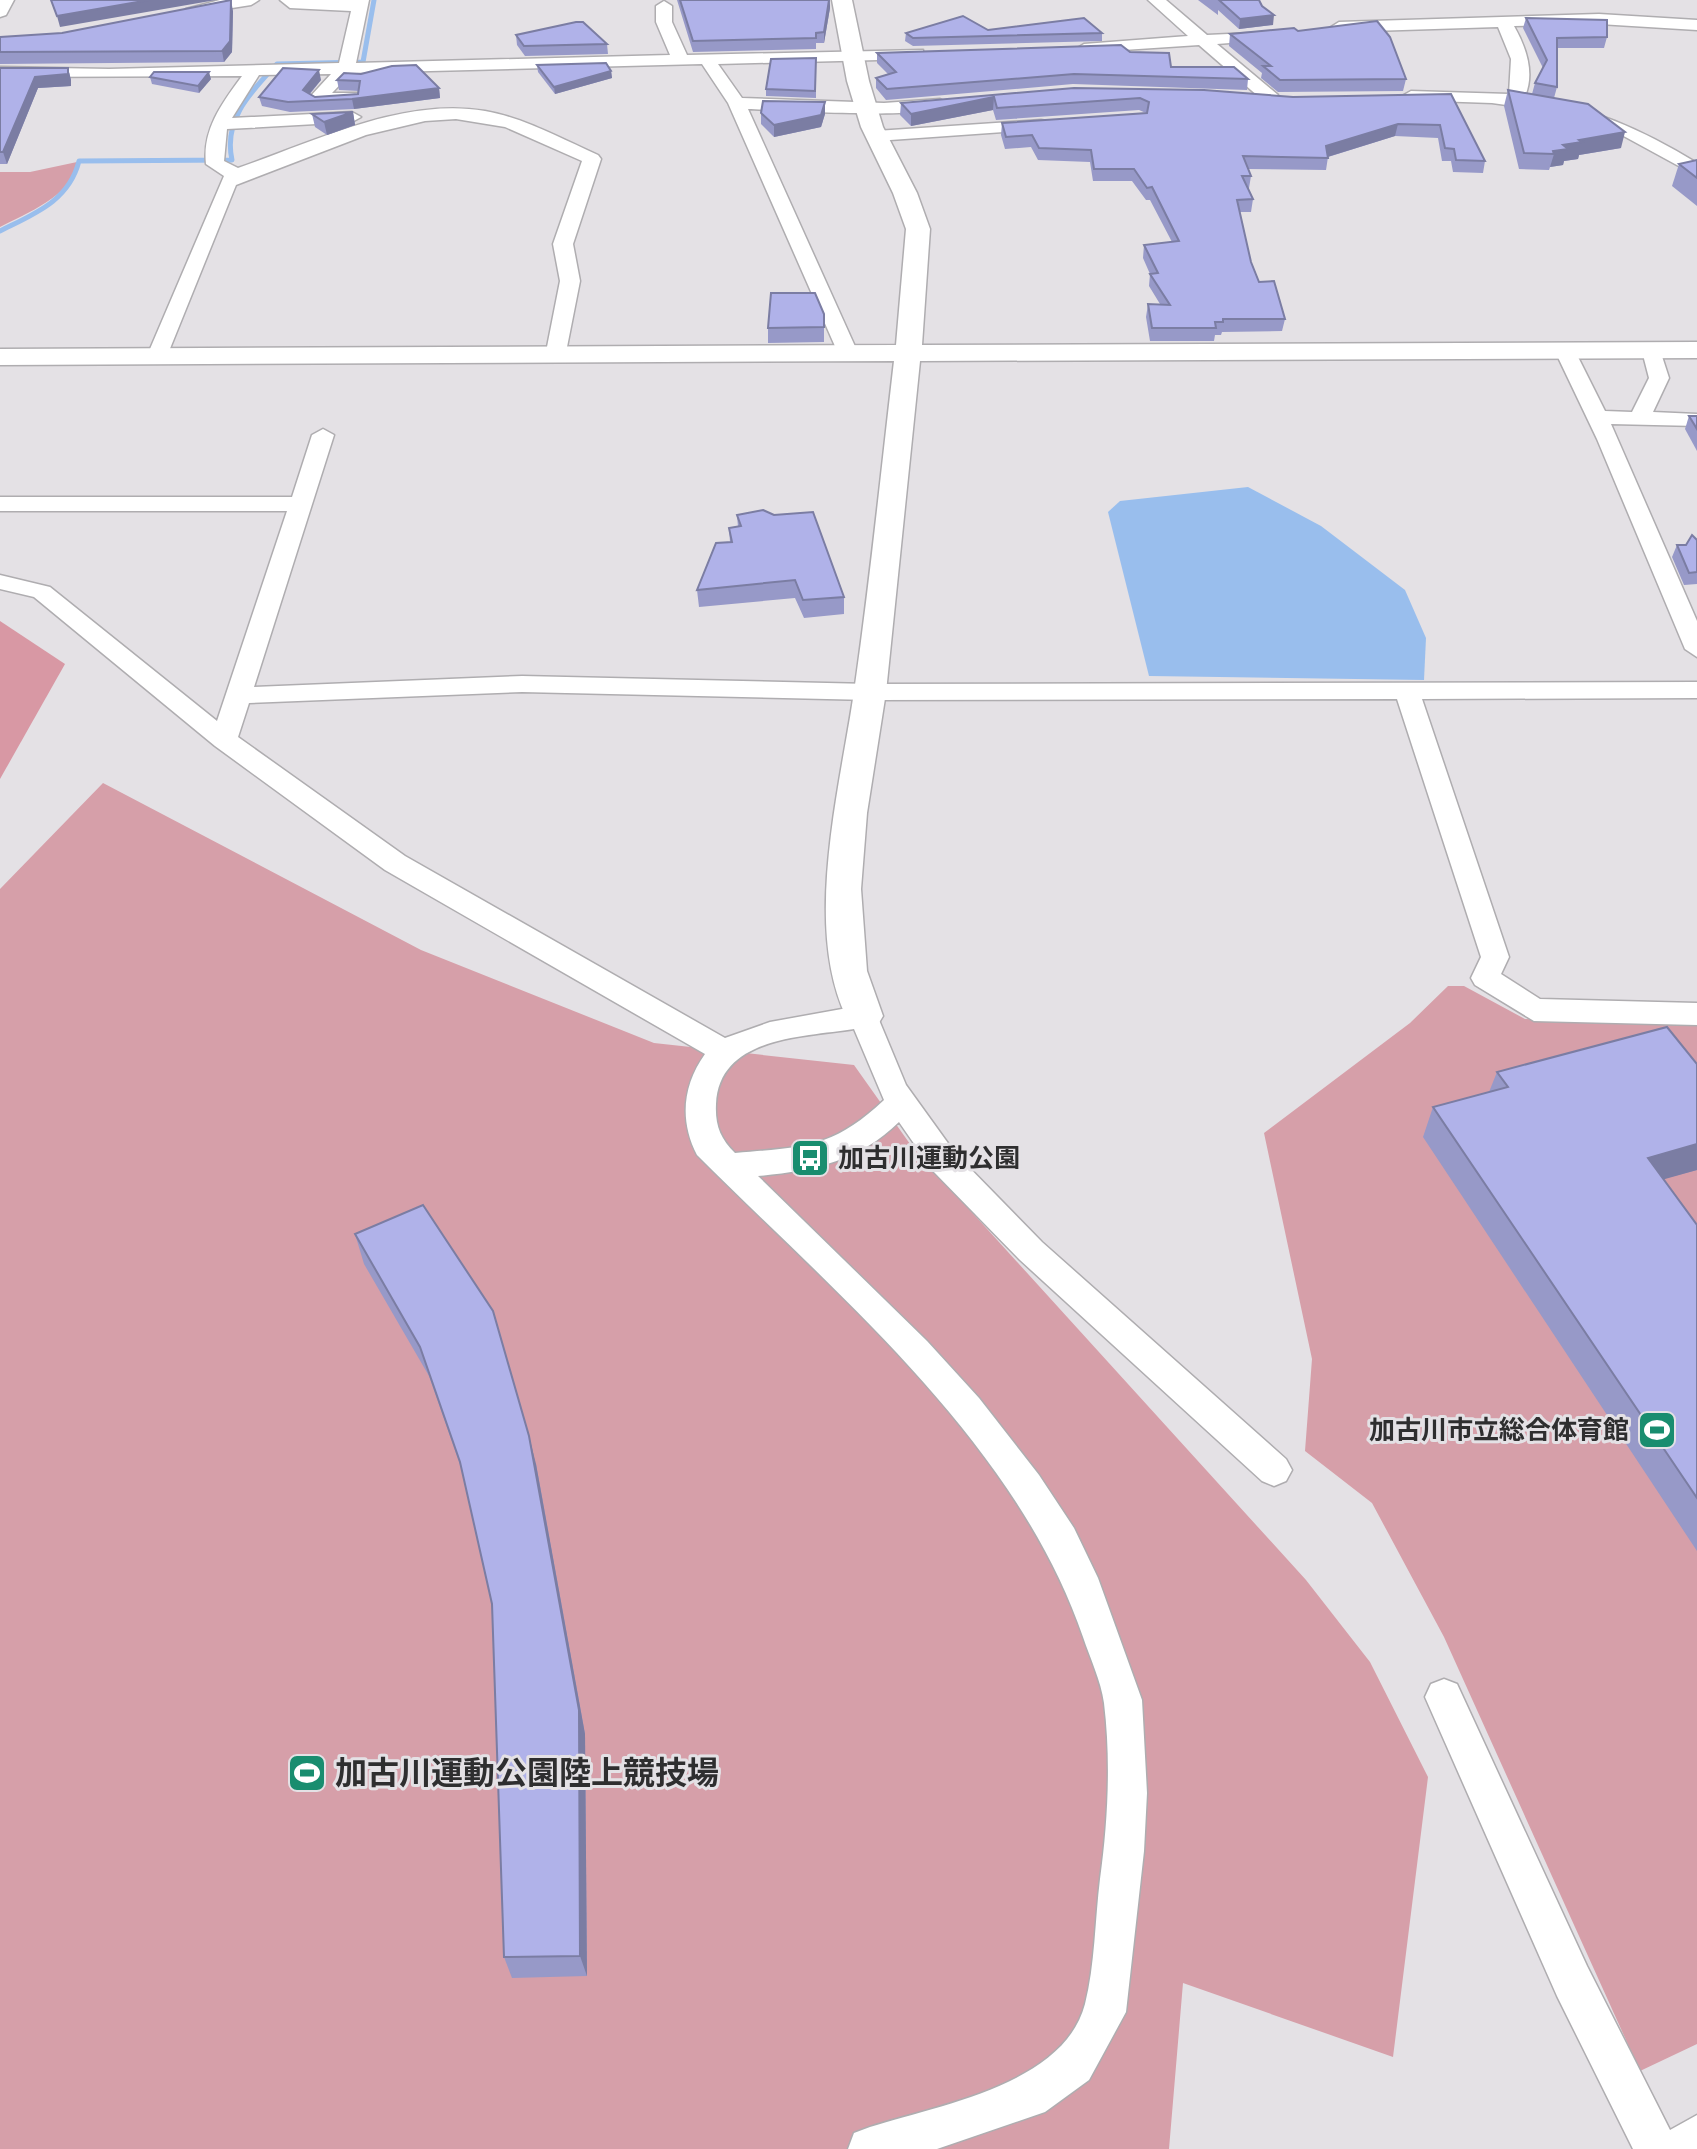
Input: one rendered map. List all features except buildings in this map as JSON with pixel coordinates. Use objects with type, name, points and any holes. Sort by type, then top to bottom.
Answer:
[{"type":"street","points":[[0,12],[6,0]]},
{"type":"street","points":[[181,11],[251,0]]},
{"type":"street","points":[[288,0],[290,3],[360,3],[347,67],[317,99],[357,97]]},
{"type":"street","points":[[842,0],[865,108],[905,193],[918,229],[908,353],[870,692],[850,813],[844,889],[849,971],[864,1016],[901,1102],[944,1162],[1031,1251],[1274,1470]]},
{"type":"street","points":[[1156,0],[1272,99]]},
{"type":"street","points":[[664,6],[664,22],[681,60]]},
{"type":"street","points":[[1315,29],[1492,17],[1697,25]]},
{"type":"street","points":[[1492,17],[1516,43],[1521,90],[1516,98]]},
{"type":"street","points":[[1062,50],[1203,43],[1285,33],[1223,58]]},
{"type":"street","points":[[0,72],[266,70],[928,54]]},
{"type":"street","points":[[707,60],[737,103],[848,353]]},
{"type":"street","points":[[237,175],[214,160],[231,124],[226,111],[266,70]]},
{"type":"street","points":[[1244,97],[1291,101]]},
{"type":"street","points":[[1396,97],[1516,98],[1567,108],[1628,128],[1697,171]]},
{"type":"street","points":[[737,103],[865,108],[962,103]]},
{"type":"street","points":[[231,124],[402,115],[409,119]]},
{"type":"street","points":[[157,356],[228,182],[237,175],[409,119],[431,115],[485,116],[592,159],[563,244],[570,281],[556,352]]},
{"type":"street","points":[[876,136],[1062,122]]},
{"type":"street","points":[[0,357],[556,352],[1697,350]]},
{"type":"street","points":[[1565,351],[1597,417],[1697,649]]},
{"type":"street","points":[[1646,419],[1642,411],[1659,378],[1652,351]]},
{"type":"street","points":[[1597,417],[1697,420]]},
{"type":"street","points":[[224,740],[323,435]]},
{"type":"street","points":[[0,504],[301,504]]},
{"type":"street","points":[[0,582],[42,592],[224,740],[395,863],[724,1051]]},
{"type":"street","points":[[1672,590],[1697,591]]},
{"type":"street","points":[[239,695],[522,684],[870,692],[1697,690]]},
{"type":"street","points":[[1407,692],[1495,957],[1485,978],[1534,1010],[1697,1014]]},
{"type":"street","points":[[864,1016],[745,1040],[724,1051],[706,1076],[700,1102],[703,1133],[708,1146],[726,1166],[915,1351],[967,1408],[1026,1486],[1061,1540],[1085,1590],[1123,1700],[1127,1793],[1124,1851],[1105,2012],[1074,2065],[1030,2097],[870,2149]]},
{"type":"street","points":[[726,1166],[775,1165],[842,1150],[870,1134],[901,1102]]},
{"type":"street","points":[[1444,1697],[1572,1981],[1656,2149]]},
{"type":"street","points":[[1680,2149],[1697,2137]]},
{"type":"shaded area","points":[[77,162],[74,174],[58,194],[0,227],[0,172],[30,172]]},
{"type":"shaded area","points":[[0,621],[65,664],[0,779]]},
{"type":"shaded area","name":"加古川運動公園陸上競技場","points":[[103,783],[421,950],[654,1043],[854,1065],[910,1144],[1306,1580],[1370,1662],[1428,1777],[1393,2057],[1183,1983],[1169,2149],[0,2149],[0,889]]},
{"type":"shaded area","name":"加古川市立総合体育館","points":[[1448,986],[1464,986],[1525,1019],[1697,1024],[1697,2044],[1640,2071],[1444,1637],[1372,1503],[1305,1451],[1312,1359],[1264,1133],[1410,1023]]},
{"type":"water","points":[[1248,487],[1321,526],[1405,590],[1426,638],[1424,680],[1149,676],[1108,512],[1120,501]]},
{"type":"waterway","points":[[0,231],[37,212],[59,196],[74,175],[79,161],[232,160],[230,145],[235,119],[249,96],[277,64],[363,62],[374,0]]},
{"type":"place","name":"加古川運動公園","points":[[810,1158]]},
{"type":"place","name":"加古川市立総合体育館","points":[[1657,1430]]},
{"type":"place","name":"加古川運動公園陸上競技場","points":[[307,1773]]}]
